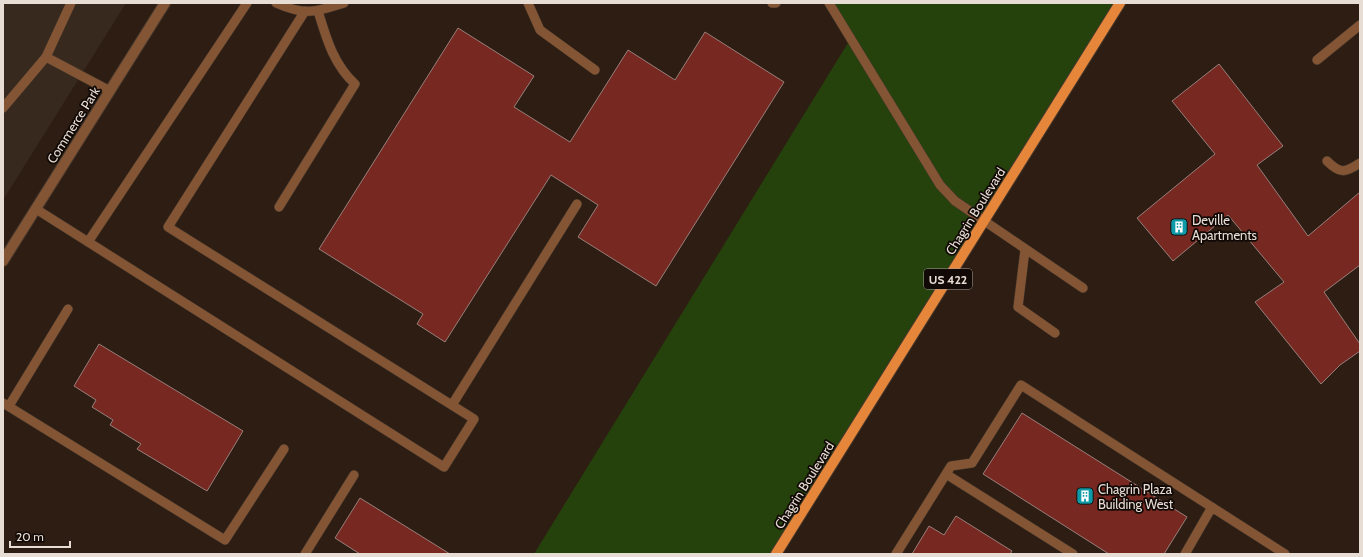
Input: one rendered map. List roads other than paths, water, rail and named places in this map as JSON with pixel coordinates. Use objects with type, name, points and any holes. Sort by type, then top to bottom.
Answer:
[{"type":"main road","name":"Chagrin Boulevard","points":[[776,554],[1120,3]]},
{"type":"street","name":"Commerce Park","points":[[3,261],[165,3]]},
{"type":"lane","points":[[3,108],[46,57],[71,3]]},
{"type":"lane","points":[[88,242],[247,3]]},
{"type":"lane","points":[[276,3],[300,12],[318,10],[344,3]]},
{"type":"lane","points":[[528,3],[540,30],[595,70]]},
{"type":"lane","points":[[829,3],[940,185],[955,201],[1083,288]]},
{"type":"lane","points":[[279,207],[355,84],[344,74],[336,60],[327,40],[318,10]]},
{"type":"lane","points":[[36,209],[444,467],[474,419],[168,227],[305,11]]},
{"type":"lane","points":[[1317,60],[1360,27]]},
{"type":"lane","points":[[46,57],[110,91]]},
{"type":"lane","points":[[1327,161],[1335,169],[1342,172],[1351,169],[1360,163]]},
{"type":"lane","points":[[452,405],[577,204]]},
{"type":"lane","points":[[1025,250],[1018,306],[1056,333]]},
{"type":"lane","points":[[68,309],[6,405],[226,540],[284,449]]},
{"type":"lane","points":[[896,554],[951,466],[972,463],[1021,385],[1286,554]]},
{"type":"lane","points":[[946,474],[1068,553]]},
{"type":"lane","points":[[305,554],[354,475]]},
{"type":"lane","points":[[1184,554],[1212,507]]},
{"type":"place","name":"Deville Apartments","points":[[1179,227]]},
{"type":"place","name":"Chagrin Plaza Building West","points":[[1085,496]]}]
